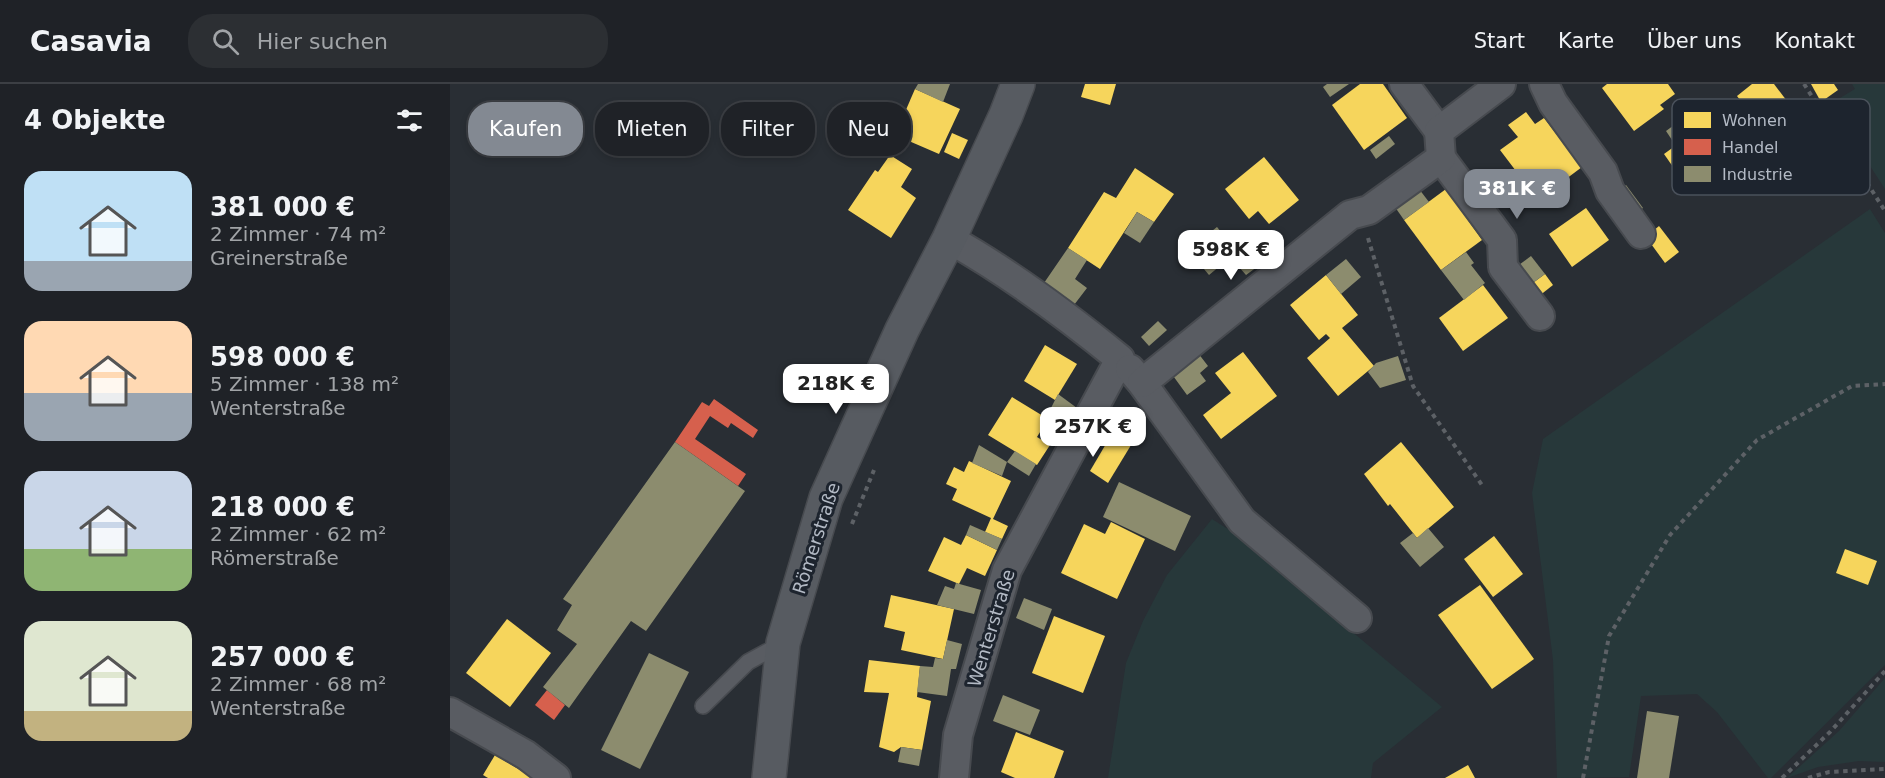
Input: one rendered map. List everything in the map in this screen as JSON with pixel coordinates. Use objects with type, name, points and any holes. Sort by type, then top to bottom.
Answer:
[{"type":"main road","name":"Römerstraße","points":[[769,778],[783,643],[826,498],[903,330],[949,239],[1018,84]]},
{"type":"street","points":[[1404,84],[1502,240],[1503,267],[1540,316]]},
{"type":"street","points":[[1142,383],[1355,213],[1369,210],[1502,84]]},
{"type":"street","points":[[1544,84],[1553,103],[1603,172],[1610,191],[1641,234]]},
{"type":"street","points":[[949,239],[991,264],[1058,310],[1120,358],[1142,383],[1242,521],[1357,618]]},
{"type":"street","name":"Wenterstraße","points":[[954,778],[958,735],[1007,570],[1120,358]]},
{"type":"street","points":[[450,712],[526,755],[556,778]]},
{"type":"lane","points":[[703,706],[748,662],[783,643]]},
{"type":"path","points":[[1804,84],[1814,99]]},
{"type":"path","points":[[1870,187],[1885,211]]},
{"type":"path","points":[[1355,213],[1413,386],[1482,485]]},
{"type":"path","points":[[1583,778],[1609,636],[1670,535],[1757,440],[1852,386],[1885,384]]},
{"type":"path","points":[[849,532],[876,467]]},
{"type":"path","points":[[1782,778],[1830,732],[1885,671]]},
{"type":"path","points":[[1808,778],[1829,772],[1885,769]]},
{"type":"shaded area","points":[[1852,84],[1885,84],[1885,189],[1870,166],[1870,99],[1838,99],[1855,89]]},
{"type":"shaded area","points":[[1870,209],[1885,233],[1885,665],[1771,778],[1768,778],[1717,712],[1697,694],[1641,696],[1629,777],[1557,778],[1553,660],[1532,493],[1543,439]]},
{"type":"shaded area","points":[[1212,519],[1234,533],[1442,707],[1373,763],[1371,778],[1108,778],[1126,663],[1143,621],[1167,575]]},
{"type":"shaded area","points":[[1885,678],[1885,762],[1859,761],[1818,767],[1787,778],[1839,731]]},
{"type":"building: Wohnen","points":[[1085,84],[1116,84],[1110,105],[1081,97]]},
{"type":"building: Wohnen","points":[[1360,84],[1383,84],[1407,118],[1364,150],[1332,105]]},
{"type":"building: Wohnen","points":[[1607,84],[1668,84],[1675,94],[1660,105],[1664,109],[1634,131],[1602,88]]},
{"type":"building: Wohnen","points":[[1752,84],[1774,84],[1785,99],[1739,99],[1737,96]]},
{"type":"building: Wohnen","points":[[1811,84],[1834,84],[1838,90],[1825,99],[1819,99]]},
{"type":"building: Wohnen","points":[[915,89],[960,109],[939,154],[911,142],[909,102]]},
{"type":"building: Wohnen","points":[[1526,112],[1535,124],[1544,118],[1582,167],[1538,200],[1500,150],[1518,137],[1508,125]]},
{"type":"building: Wohnen","points":[[952,133],[968,140],[959,159],[944,152]]},
{"type":"building: Wohnen","points":[[1672,148],[1672,165],[1664,154]]},
{"type":"building: Wohnen","points":[[889,156],[912,169],[901,187],[916,198],[891,238],[848,210],[875,170],[878,172]]},
{"type":"building: Wohnen","points":[[1264,157],[1299,200],[1269,224],[1258,211],[1249,219],[1225,189]]},
{"type":"building: Wohnen","points":[[1135,168],[1174,194],[1154,222],[1137,212],[1100,269],[1068,248],[1104,192],[1116,198]]},
{"type":"building: Wohnen","points":[[1446,189],[1482,240],[1441,270],[1404,220]]},
{"type":"building: Wohnen","points":[[1586,208],[1609,240],[1572,267],[1549,234]]},
{"type":"building: Wohnen","points":[[1659,226],[1679,252],[1665,263],[1646,237]]},
{"type":"building: Wohnen","points":[[1545,274],[1553,285],[1534,300],[1526,288]]},
{"type":"building: Wohnen","points":[[1326,275],[1358,315],[1342,328],[1374,366],[1338,396],[1307,358],[1330,338],[1326,334],[1319,340],[1290,305]]},
{"type":"building: Wohnen","points":[[1483,285],[1508,318],[1463,351],[1439,318]]},
{"type":"building: Wohnen","points":[[1045,345],[1077,364],[1055,400],[1024,381]]},
{"type":"building: Wohnen","points":[[1243,352],[1277,396],[1221,439],[1203,415],[1231,393],[1215,373]]},
{"type":"building: Wohnen","points":[[1012,397],[1048,419],[1037,437],[1050,445],[1037,465],[988,435]]},
{"type":"building: Wohnen","points":[[1123,415],[1142,427],[1108,483],[1090,471]]},
{"type":"building: Wohnen","points":[[1401,442],[1454,507],[1417,538],[1390,504],[1388,506],[1364,474]]},
{"type":"building: Wohnen","points":[[969,461],[1011,481],[993,519],[1008,526],[1002,539],[985,532],[991,518],[952,500],[957,489],[946,484],[954,467],[964,472]]},
{"type":"building: Wohnen","points":[[1111,522],[1145,539],[1117,599],[1061,573],[1084,524],[1105,534]]},
{"type":"building: Wohnen","points":[[966,535],[997,550],[985,576],[967,568],[959,584],[928,571],[944,537],[961,545]]},
{"type":"building: Wohnen","points":[[1494,536],[1523,574],[1493,597],[1464,559]]},
{"type":"building: Wohnen","points":[[1845,549],[1877,561],[1868,585],[1836,573]]},
{"type":"building: Wohnen","points":[[1480,585],[1534,659],[1492,689],[1438,615]]},
{"type":"building: Wohnen","points":[[891,595],[954,609],[943,659],[901,650],[905,632],[884,627]]},
{"type":"building: Wohnen","points":[[1054,616],[1105,636],[1083,693],[1032,673]]},
{"type":"building: Wohnen","points":[[507,619],[551,653],[510,707],[466,673]]},
{"type":"building: Wohnen","points":[[869,660],[920,666],[917,697],[931,701],[922,750],[901,747],[894,752],[879,747],[889,693],[864,692]]},
{"type":"building: Wohnen","points":[[1016,732],[1064,751],[1054,778],[1015,778],[1001,772]]},
{"type":"building: Wohnen","points":[[495,755],[533,778],[488,778],[483,775]]},
{"type":"building: Wohnen","points":[[1468,765],[1475,778],[1445,778]]},
{"type":"building: Handel","points":[[714,399],[758,430],[753,438],[731,423],[728,428],[710,416],[695,439],[746,474],[738,486],[675,442],[702,402],[709,406]]},
{"type":"building: Handel","points":[[547,690],[565,705],[554,720],[535,705]]},
{"type":"building: Industrie","points":[[918,84],[950,84],[943,102],[915,89]]},
{"type":"building: Industrie","points":[[1327,84],[1349,84],[1330,97],[1323,87]]},
{"type":"building: Industrie","points":[[1672,127],[1672,140],[1666,131]]},
{"type":"building: Industrie","points":[[1389,136],[1395,144],[1376,159],[1370,150]]},
{"type":"building: Industrie","points":[[1559,185],[1566,194],[1548,208],[1541,199]]},
{"type":"building: Industrie","points":[[1626,185],[1643,208],[1632,216],[1615,193]]},
{"type":"building: Industrie","points":[[1419,189],[1429,202],[1404,220],[1395,207]]},
{"type":"building: Industrie","points":[[1137,212],[1154,222],[1140,243],[1124,233]]},
{"type":"building: Industrie","points":[[1217,227],[1237,252],[1209,275],[1188,250]]},
{"type":"building: Industrie","points":[[1269,230],[1283,248],[1246,275],[1239,267],[1244,264],[1239,258],[1252,248],[1250,245]]},
{"type":"building: Industrie","points":[[1068,248],[1087,260],[1075,279],[1087,288],[1074,305],[1044,283]]},
{"type":"building: Industrie","points":[[1466,252],[1474,263],[1471,265],[1485,283],[1464,300],[1441,270]]},
{"type":"building: Industrie","points":[[1531,256],[1545,274],[1526,288],[1512,270]]},
{"type":"building: Industrie","points":[[1346,259],[1361,277],[1341,294],[1326,275]]},
{"type":"building: Industrie","points":[[1158,321],[1167,330],[1149,346],[1141,337]]},
{"type":"building: Industrie","points":[[1198,353],[1208,366],[1200,373],[1206,381],[1187,395],[1171,373]]},
{"type":"building: Industrie","points":[[1398,356],[1406,380],[1380,388],[1368,372],[1376,363]]},
{"type":"building: Industrie","points":[[1058,394],[1077,408],[1068,422],[1051,408]]},
{"type":"building: Industrie","points":[[675,442],[745,491],[646,631],[631,621],[569,708],[543,687],[577,644],[557,630],[572,605],[563,599]]},
{"type":"building: Industrie","points":[[979,445],[1007,462],[1002,476],[972,463]]},
{"type":"building: Industrie","points":[[1015,451],[1036,464],[1029,476],[1007,462]]},
{"type":"building: Industrie","points":[[1119,482],[1191,516],[1175,551],[1103,517]]},
{"type":"building: Industrie","points":[[970,525],[1002,539],[997,550],[966,535]]},
{"type":"building: Industrie","points":[[1428,528],[1444,547],[1420,567],[1400,543],[1413,533],[1417,538]]},
{"type":"building: Industrie","points":[[956,583],[981,590],[974,614],[937,605],[945,586],[954,589]]},
{"type":"building: Industrie","points":[[1024,598],[1052,609],[1044,630],[1016,618]]},
{"type":"building: Industrie","points":[[947,640],[962,644],[956,669],[951,669],[947,696],[917,692],[920,666],[933,667],[935,658],[943,659]]},
{"type":"building: Industrie","points":[[649,653],[689,672],[640,769],[601,750]]},
{"type":"building: Industrie","points":[[1003,695],[1040,710],[1030,735],[993,721]]},
{"type":"building: Industrie","points":[[1647,711],[1679,716],[1669,778],[1637,778]]},
{"type":"building: Industrie","points":[[901,747],[922,750],[919,766],[898,762]]}]
